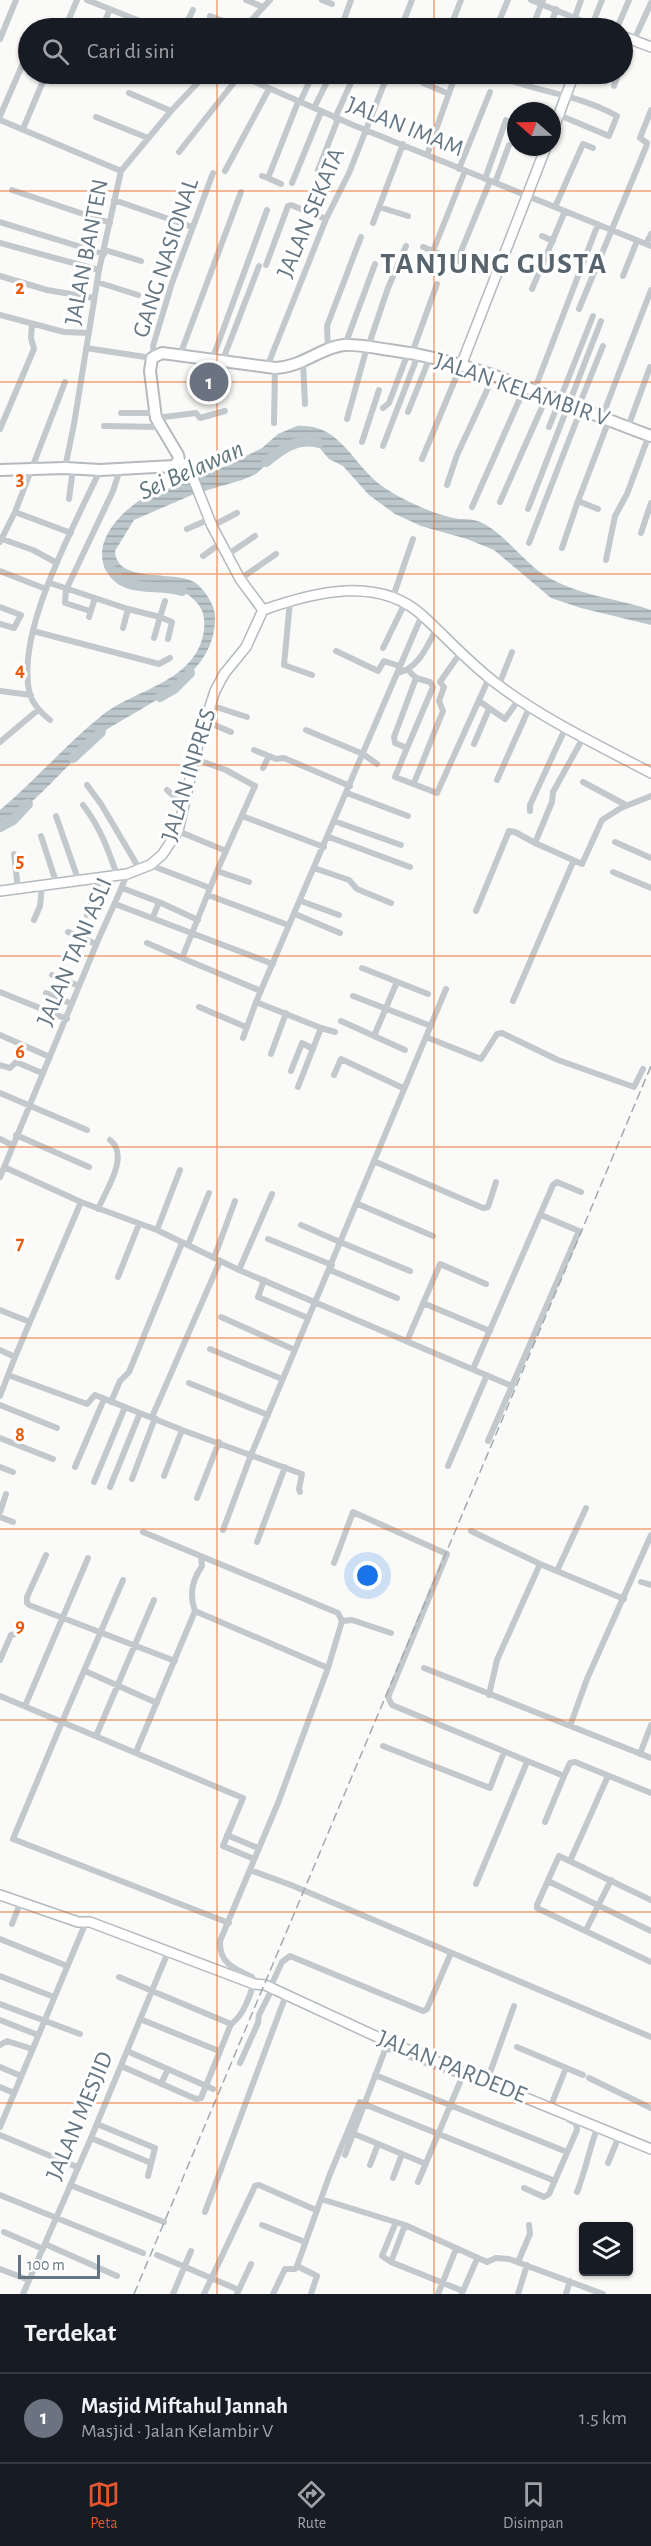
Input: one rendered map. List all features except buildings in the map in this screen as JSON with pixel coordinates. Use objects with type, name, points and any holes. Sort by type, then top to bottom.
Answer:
[{"type":"main road","name":"JALAN KELAMBIR V","points":[[153,356],[180,355],[271,368],[292,367],[328,350],[345,345],[413,353],[462,363],[650,435]]},
{"type":"main road","points":[[0,470],[171,467],[179,460],[157,419],[150,371],[153,356]]},
{"type":"street","points":[[69,18],[77,0]]},
{"type":"street","points":[[87,0],[132,18]]},
{"type":"street","points":[[246,0],[263,7]]},
{"type":"street","points":[[253,18],[270,0]]},
{"type":"street","points":[[322,0],[332,4]]},
{"type":"street","points":[[345,18],[351,0]]},
{"type":"street","points":[[405,18],[412,0]]},
{"type":"street","points":[[454,18],[461,0]]},
{"type":"street","points":[[500,18],[508,0]]},
{"type":"street","points":[[531,0],[542,2],[575,17],[581,0]]},
{"type":"street","points":[[596,18],[602,0]]},
{"type":"street","points":[[621,18],[629,0]]},
{"type":"street","points":[[0,39],[13,1]]},
{"type":"street","points":[[536,18],[542,2]]},
{"type":"street","points":[[633,32],[651,3]]},
{"type":"street","points":[[106,18],[110,9]]},
{"type":"street","points":[[553,18],[556,9]]},
{"type":"street","points":[[189,18],[193,10]]},
{"type":"street","points":[[210,16],[216,18]]},
{"type":"street","points":[[633,40],[651,47]]},
{"type":"street","points":[[18,75],[0,118],[121,171]]},
{"type":"street","points":[[23,129],[42,84]]},
{"type":"street","name":"JALAN BANTEN","points":[[69,500],[69,468],[86,348],[99,270],[121,171],[197,84]]},
{"type":"street","points":[[179,152],[231,84]]},
{"type":"street","name":"JALAN IMAM","points":[[259,84],[321,112],[649,245]]},
{"type":"street","points":[[281,184],[265,177],[308,84]]},
{"type":"street","points":[[314,108],[326,84]]},
{"type":"street","points":[[318,170],[351,84]]},
{"type":"street","name":"JALAN SEKATA","points":[[271,368],[326,219],[349,173],[384,84]]},
{"type":"street","points":[[425,84],[449,94]]},
{"type":"street","points":[[427,155],[452,84]]},
{"type":"street","points":[[520,84],[539,91],[546,89],[567,95],[616,115],[610,135],[561,116]]},
{"type":"street","points":[[561,110],[571,84]]},
{"type":"street","points":[[225,171],[269,89]]},
{"type":"street","points":[[433,251],[490,92]]},
{"type":"street","points":[[129,93],[171,111]]},
{"type":"street","points":[[579,309],[646,147],[647,143],[640,138],[651,110]]},
{"type":"street","points":[[292,183],[321,112]]},
{"type":"street","points":[[96,117],[148,138]]},
{"type":"street","points":[[490,181],[506,120]]},
{"type":"street","points":[[373,224],[403,144]]},
{"type":"street","points":[[555,207],[583,144],[593,147]]},
{"type":"street","points":[[457,261],[490,181],[507,150]]},
{"type":"street","points":[[422,459],[543,156]]},
{"type":"street","name":"GANG NASIONAL","points":[[153,356],[154,341],[192,227],[213,174]]},
{"type":"street","points":[[12,190],[110,224]]},
{"type":"street","points":[[180,355],[241,192]]},
{"type":"street","points":[[114,200],[192,227]]},
{"type":"street","points":[[217,361],[288,206],[291,205],[326,219]]},
{"type":"street","points":[[379,207],[408,216]]},
{"type":"street","points":[[217,361],[267,210]]},
{"type":"street","points":[[532,290],[565,211]]},
{"type":"street","points":[[0,222],[141,261]]},
{"type":"street","points":[[472,507],[529,389],[598,224]]},
{"type":"street","points":[[649,245],[651,234]]},
{"type":"street","points":[[542,236],[553,241]]},
{"type":"street","points":[[328,350],[327,326],[361,237]]},
{"type":"street","points":[[623,276],[637,241]]},
{"type":"street","points":[[0,243],[99,270]]},
{"type":"street","points":[[347,419],[367,347],[406,246]]},
{"type":"street","points":[[423,247],[496,276]]},
{"type":"street","points":[[345,345],[375,264]]},
{"type":"street","points":[[0,276],[47,290],[94,298]]},
{"type":"street","points":[[97,282],[138,295]]},
{"type":"street","points":[[383,446],[437,284]]},
{"type":"street","points":[[562,548],[651,290]]},
{"type":"street","points":[[0,315],[64,332],[89,333]]},
{"type":"street","points":[[549,427],[572,406],[593,316]]},
{"type":"street","points":[[530,543],[601,321]]},
{"type":"street","points":[[0,429],[34,348],[31,338],[32,325]]},
{"type":"street","points":[[528,509],[572,406],[603,346]]},
{"type":"street","points":[[86,348],[153,356]]},
{"type":"street","points":[[376,399],[386,406],[413,353]]},
{"type":"street","points":[[408,412],[431,357]]},
{"type":"street","points":[[303,362],[305,404]]},
{"type":"street","points":[[628,427],[650,367]]},
{"type":"street","points":[[271,368],[274,423]]},
{"type":"street","points":[[447,485],[457,455],[495,375]]},
{"type":"street","points":[[57,563],[33,550],[1,540],[15,512],[65,382]]},
{"type":"street","points":[[362,442],[379,390]]},
{"type":"street","points":[[500,502],[547,396]]},
{"type":"street","points":[[104,426],[194,413],[200,418],[225,411]]},
{"type":"street","points":[[121,412],[157,419]]},
{"type":"street","points":[[606,560],[615,516],[627,494],[650,435]]},
{"type":"street","points":[[179,460],[193,477],[211,523],[240,579],[263,610],[290,601],[347,591],[364,591],[393,597],[422,615],[499,686],[565,729],[651,772]]},
{"type":"street","points":[[95,598],[90,614],[64,603],[66,590],[113,491],[120,469]]},
{"type":"street","points":[[50,720],[38,710],[31,695],[27,669],[34,621],[57,563],[100,470]]},
{"type":"street","points":[[578,501],[598,509]]},
{"type":"street","points":[[641,533],[651,503]]},
{"type":"street","points":[[15,512],[71,533]]},
{"type":"street","points":[[187,529],[237,513]]},
{"type":"street","points":[[227,555],[255,536]]},
{"type":"street","points":[[393,597],[413,539]]},
{"type":"street","points":[[203,556],[221,543]]},
{"type":"street","points":[[240,579],[276,554]]},
{"type":"street","points":[[0,571],[160,617],[172,622],[168,639]]},
{"type":"street","points":[[154,638],[165,601]]},
{"type":"street","points":[[290,601],[284,665],[312,675]]},
{"type":"street","points":[[383,648],[405,603]]},
{"type":"street","points":[[0,607],[34,621]]},
{"type":"street","points":[[123,628],[128,609]]},
{"type":"street","name":"JALAN INPRES","points":[[0,891],[127,874],[150,865],[168,849],[178,831],[210,705],[219,683],[246,647],[263,610]]},
{"type":"street","points":[[0,624],[15,628],[21,615]]},
{"type":"street","points":[[243,1038],[288,925],[329,837],[422,615]]},
{"type":"street","points":[[408,670],[422,655],[436,629]]},
{"type":"street","points":[[33,631],[159,664],[170,658]]},
{"type":"street","points":[[336,651],[378,671],[384,661],[398,670],[408,670],[416,678],[432,683],[433,687],[394,774],[396,778],[437,793],[489,678]]},
{"type":"street","points":[[414,783],[443,711],[439,701],[444,687],[440,682],[460,652]]},
{"type":"street","points":[[499,686],[512,652]]},
{"type":"street","points":[[406,748],[394,743],[393,739],[416,678]]},
{"type":"street","points":[[0,691],[31,695]]},
{"type":"street","points":[[479,701],[506,719],[519,699]]},
{"type":"street","points":[[210,705],[247,717]]},
{"type":"street","points":[[497,780],[530,706]]},
{"type":"street","points":[[474,744],[489,709]]},
{"type":"street","points":[[1,740],[38,710]]},
{"type":"street","points":[[205,721],[231,732]]},
{"type":"street","points":[[530,811],[530,805],[565,729]]},
{"type":"street","points":[[306,730],[363,754],[377,764]]},
{"type":"street","points":[[535,843],[547,816],[554,792],[583,738]]},
{"type":"street","points":[[254,750],[268,756],[287,759],[408,816]]},
{"type":"street","points":[[263,768],[268,756]]},
{"type":"street","points":[[182,958],[255,786],[226,770],[195,759]]},
{"type":"street","points":[[583,783],[626,805]]},
{"type":"street","points":[[87,785],[102,804],[140,870]]},
{"type":"street","points":[[167,790],[184,805]]},
{"type":"street","points":[[476,911],[508,831],[515,832],[573,862],[582,864],[599,824],[626,805],[651,796]]},
{"type":"street","points":[[83,805],[98,824],[106,840],[117,875]]},
{"type":"street","points":[[56,816],[80,882]]},
{"type":"street","points":[[242,816],[324,846]]},
{"type":"street","points":[[334,821],[401,845]]},
{"type":"street","points":[[178,831],[226,851]]},
{"type":"street","points":[[41,836],[57,885]]},
{"type":"street","points":[[329,837],[410,867]]},
{"type":"street","points":[[615,842],[651,858]]},
{"type":"street","points":[[14,854],[18,889]]},
{"type":"street","points":[[513,1001],[573,862]]},
{"type":"street","points":[[150,865],[288,925]]},
{"type":"street","points":[[314,868],[349,880],[357,889],[391,903]]},
{"type":"street","points":[[217,872],[249,882]]},
{"type":"street","points":[[613,872],[651,888]]},
{"type":"street","name":"JALAN TANI ASLI","points":[[2,1171],[127,874]]},
{"type":"street","points":[[87,915],[98,884],[97,879]]},
{"type":"street","points":[[34,921],[40,906],[42,886]]},
{"type":"street","points":[[122,888],[198,920]]},
{"type":"street","points":[[301,901],[339,915]]},
{"type":"street","points":[[153,917],[159,902]]},
{"type":"street","points":[[115,904],[273,964]]},
{"type":"street","points":[[295,914],[340,933]]},
{"type":"street","points":[[68,932],[96,944]]},
{"type":"street","points":[[147,943],[261,991]]},
{"type":"street","points":[[362,968],[428,994]]},
{"type":"street","points":[[52,975],[79,986]]},
{"type":"street","points":[[374,1036],[397,982]]},
{"type":"street","points":[[223,1530],[282,1379],[376,1162],[403,1088],[446,989]]},
{"type":"street","points":[[0,992],[67,1019]]},
{"type":"street","points":[[46,993],[72,1004]]},
{"type":"street","points":[[353,996],[431,1026]]},
{"type":"street","points":[[256,1002],[335,1032]]},
{"type":"street","points":[[199,1007],[246,1028]]},
{"type":"street","points":[[271,1054],[286,1013]]},
{"type":"street","points":[[341,1021],[405,1050]]},
{"type":"street","points":[[298,1087],[321,1028]]},
{"type":"street","points":[[426,1037],[481,1059],[497,1034],[502,1033],[558,1060],[634,1087],[643,1069]]},
{"type":"street","points":[[0,1035],[50,1057]]},
{"type":"street","points":[[291,1071],[302,1044],[313,1049]]},
{"type":"street","points":[[334,1075],[341,1059],[403,1088]]},
{"type":"street","points":[[0,1065],[10,1068],[16,1062],[42,1073]]},
{"type":"street","points":[[0,1093],[87,1130]]},
{"type":"street","points":[[16,1135],[89,1167]]},
{"type":"street","points":[[0,1139],[12,1144]]},
{"type":"street","points":[[98,1209],[119,1160],[117,1147],[110,1140]]},
{"type":"street","points":[[376,1162],[483,1209],[488,1207],[496,1182]]},
{"type":"street","points":[[157,1230],[180,1170]]},
{"type":"street","points":[[2,1171],[157,1230],[239,1270],[512,1386]]},
{"type":"street","points":[[473,1369],[555,1183],[581,1192]]},
{"type":"street","points":[[75,1467],[108,1401],[120,1381],[129,1372],[209,1193]]},
{"type":"street","points":[[239,1270],[272,1194]]},
{"type":"street","points":[[132,1479],[217,1259],[235,1201]]},
{"type":"street","points":[[0,1396],[81,1202]]},
{"type":"street","points":[[358,1204],[433,1236]]},
{"type":"street","points":[[488,1441],[579,1231],[541,1215]]},
{"type":"street","points":[[118,1277],[139,1224]]},
{"type":"street","points":[[301,1225],[410,1271]]},
{"type":"street","points":[[268,1239],[397,1298]]},
{"type":"street","points":[[407,1341],[440,1264],[486,1284]]},
{"type":"street","points":[[264,1280],[258,1297],[308,1318]]},
{"type":"street","points":[[423,1303],[490,1331]]},
{"type":"street","points":[[0,1310],[30,1322]]},
{"type":"street","points":[[221,1317],[296,1350]]},
{"type":"street","points":[[210,1349],[282,1379]]},
{"type":"street","points":[[0,1350],[15,1357]]},
{"type":"street","points":[[8,1375],[87,1404],[94,1395],[285,1467],[302,1474],[298,1489],[300,1492]]},
{"type":"street","points":[[448,1466],[487,1375]]},
{"type":"street","points":[[189,1383],[268,1415]]},
{"type":"street","points":[[0,1405],[57,1428]]},
{"type":"street","points":[[94,1482],[125,1407]]},
{"type":"street","points":[[110,1487],[140,1413]]},
{"type":"street","points":[[164,1476],[182,1430]]},
{"type":"street","points":[[0,1438],[53,1459]]},
{"type":"street","points":[[197,1498],[219,1442]]},
{"type":"street","points":[[0,1467],[13,1472]]},
{"type":"street","points":[[257,1542],[285,1467]]},
{"type":"street","points":[[0,1512],[6,1494]]},
{"type":"street","points":[[557,1571],[586,1508]]},
{"type":"street","points":[[334,1563],[352,1512],[446,1552],[447,1556],[388,1699],[392,1705],[410,1714],[564,1776]]},
{"type":"street","points":[[0,1517],[13,1522]]},
{"type":"street","points":[[471,1531],[540,1564],[624,1599]]},
{"type":"street","points":[[121,2066],[198,2099],[210,2088],[219,2051],[231,2024],[242,2009],[254,1984],[252,1977],[227,1963],[221,1954],[220,1941],[328,1668],[342,1621],[338,1613],[142,1532]]},
{"type":"street","points":[[570,1726],[587,1679],[651,1535]]},
{"type":"street","points":[[46,1555],[27,1603],[175,1661]]},
{"type":"street","points":[[201,1557],[202,1566]]},
{"type":"street","points":[[25,1706],[88,1558]]},
{"type":"street","points":[[211,1561],[202,1566],[196,1575],[190,1599],[195,1611],[328,1668]]},
{"type":"street","points":[[489,1695],[497,1660],[540,1564]]},
{"type":"street","points":[[123,1580],[13,1839],[229,1923]]},
{"type":"street","points":[[641,1582],[651,1586]]},
{"type":"street","points":[[96,1736],[154,1600]]},
{"type":"street","points":[[136,1752],[195,1611]]},
{"type":"street","points":[[342,1621],[352,1620],[391,1633]]},
{"type":"street","points":[[0,1660],[11,1635],[15,1634]]},
{"type":"street","points":[[424,1668],[651,1758]]},
{"type":"street","points":[[85,1671],[157,1703]]},
{"type":"street","points":[[0,1696],[243,1798],[226,1835],[225,1847],[254,1859]]},
{"type":"street","points":[[640,1754],[651,1725]]},
{"type":"street","points":[[383,1746],[490,1788],[504,1752]]},
{"type":"street","points":[[476,1884],[527,1762]]},
{"type":"street","points":[[545,1822],[570,1763],[575,1762],[651,1793]]},
{"type":"street","points":[[570,1861],[608,1776]]},
{"type":"street","points":[[226,1835],[258,1848]]},
{"type":"street","points":[[651,1900],[558,1857],[537,1908],[651,1962]]},
{"type":"street","points":[[250,1870],[291,1885],[651,2037]]},
{"type":"street","points":[[586,1930],[611,1880]]},
{"type":"street","points":[[548,1881],[651,1931]]},
{"type":"street","name":"JALAN PARDEDE","points":[[0,1895],[78,1922],[86,1922],[271,1989],[463,2074],[487,2081],[651,2149]]},
{"type":"street","points":[[12,1924],[21,1901]]},
{"type":"street","points":[[0,2127],[86,1922]]},
{"type":"street","points":[[0,1939],[68,1966]]},
{"type":"street","name":"JALAN MESJID","points":[[23,2294],[168,1952]]},
{"type":"street","points":[[240,2063],[282,1962],[291,1956],[423,2011],[427,2009],[451,1953]]},
{"type":"street","points":[[0,1976],[54,1997]]},
{"type":"street","points":[[119,1977],[231,2024]]},
{"type":"street","points":[[205,2212],[286,1995]]},
{"type":"street","points":[[0,2004],[80,2034]]},
{"type":"street","points":[[487,2081],[514,2006]]},
{"type":"street","points":[[140,2019],[219,2051]]},
{"type":"street","points":[[0,2020],[38,2035]]},
{"type":"street","points":[[0,2045],[7,2041],[32,2049]]},
{"type":"street","points":[[273,2294],[285,2269],[295,2269],[297,2266],[316,2210],[386,2041]]},
{"type":"street","points":[[517,2047],[651,2108]]},
{"type":"street","points":[[345,2155],[375,2075],[388,2049],[463,2074],[576,2123],[577,2130],[547,2197],[524,2188]]},
{"type":"street","points":[[127,2051],[210,2088]]},
{"type":"street","points":[[0,2067],[21,2076]]},
{"type":"street","points":[[550,2108],[566,2068]]},
{"type":"street","points":[[161,2084],[168,2069]]},
{"type":"street","points":[[418,2182],[463,2074]]},
{"type":"street","points":[[375,2075],[567,2152]]},
{"type":"street","points":[[0,2087],[14,2093]]},
{"type":"street","points":[[364,2104],[555,2181]]},
{"type":"street","points":[[0,2105],[7,2108]]},
{"type":"street","points":[[97,2124],[155,2148],[148,2176]]},
{"type":"street","points":[[577,2192],[587,2166],[588,2151],[598,2126]]},
{"type":"street","points":[[352,2133],[426,2164]]},
{"type":"street","points":[[0,2135],[77,2167]]},
{"type":"street","points":[[608,2163],[619,2136]]},
{"type":"street","points":[[91,2138],[151,2163]]},
{"type":"street","points":[[370,2165],[378,2144]]},
{"type":"street","points":[[393,2178],[402,2154]]},
{"type":"street","points":[[70,2185],[164,2223]]},
{"type":"street","points":[[204,2294],[255,2186],[259,2185],[316,2210]]},
{"type":"street","points":[[0,2195],[57,2216],[143,2253]]},
{"type":"street","points":[[321,2199],[405,2225],[477,2259],[487,2262],[496,2258],[518,2262],[603,2294]]},
{"type":"street","points":[[396,2222],[382,2256],[391,2262],[463,2293],[477,2259]]},
{"type":"street","points":[[518,2262],[530,2234],[529,2224]]},
{"type":"street","points":[[262,2225],[305,2242]]},
{"type":"street","points":[[391,2262],[405,2225]]},
{"type":"street","points":[[4,2232],[117,2276]]},
{"type":"street","points":[[438,2294],[456,2249]]},
{"type":"street","points":[[173,2294],[191,2251]]},
{"type":"street","points":[[157,2255],[238,2292],[251,2264]]},
{"type":"street","points":[[518,2294],[527,2265]]},
{"type":"street","points":[[297,2266],[317,2276],[311,2294]]},
{"type":"street","points":[[0,2269],[29,2280]]},
{"type":"street","points":[[566,2294],[570,2281]]},
{"type":"shaded area","name":"Sei Belawan","points":[[297,426],[325,431],[345,447],[382,486],[407,501],[456,519],[477,521],[488,526],[535,568],[555,581],[568,587],[651,610],[651,625],[581,608],[551,598],[494,550],[467,539],[421,526],[395,514],[369,495],[343,466],[329,459],[318,446],[310,442],[298,441],[286,446],[256,474],[194,494],[134,520],[115,551],[118,561],[125,568],[135,572],[185,579],[197,584],[213,607],[215,616],[212,639],[202,659],[188,676],[149,705],[89,742],[36,798],[0,826],[0,810],[87,728],[114,707],[177,673],[199,648],[204,630],[204,616],[198,604],[189,596],[179,590],[117,577],[106,571],[102,550],[116,522],[123,513],[140,500],[228,465],[262,448],[278,434]]},
{"type":"waterway","name":"Sei Belawan","points":[[266,462],[290,445],[304,442],[319,443]]},
{"type":"waterway","name":"Sei Belawan","points":[[109,565],[122,581],[141,586],[182,591]]},
{"type":"waterway","name":"Sei Belawan","points":[[160,697],[174,689],[190,673]]},
{"type":"waterway","name":"Sei Belawan","points":[[73,758],[101,732]]},
{"type":"waterway","name":"Sei Belawan","points":[[0,827],[13,820],[28,804]]},
{"type":"railway","points":[[134,2294],[651,1066]]},
{"type":"place","name":"Masjid Miftahul Jannah","points":[[209,382]]},
{"type":"district","name":"TANJUNG GUSTA","points":[[494,264]]}]
